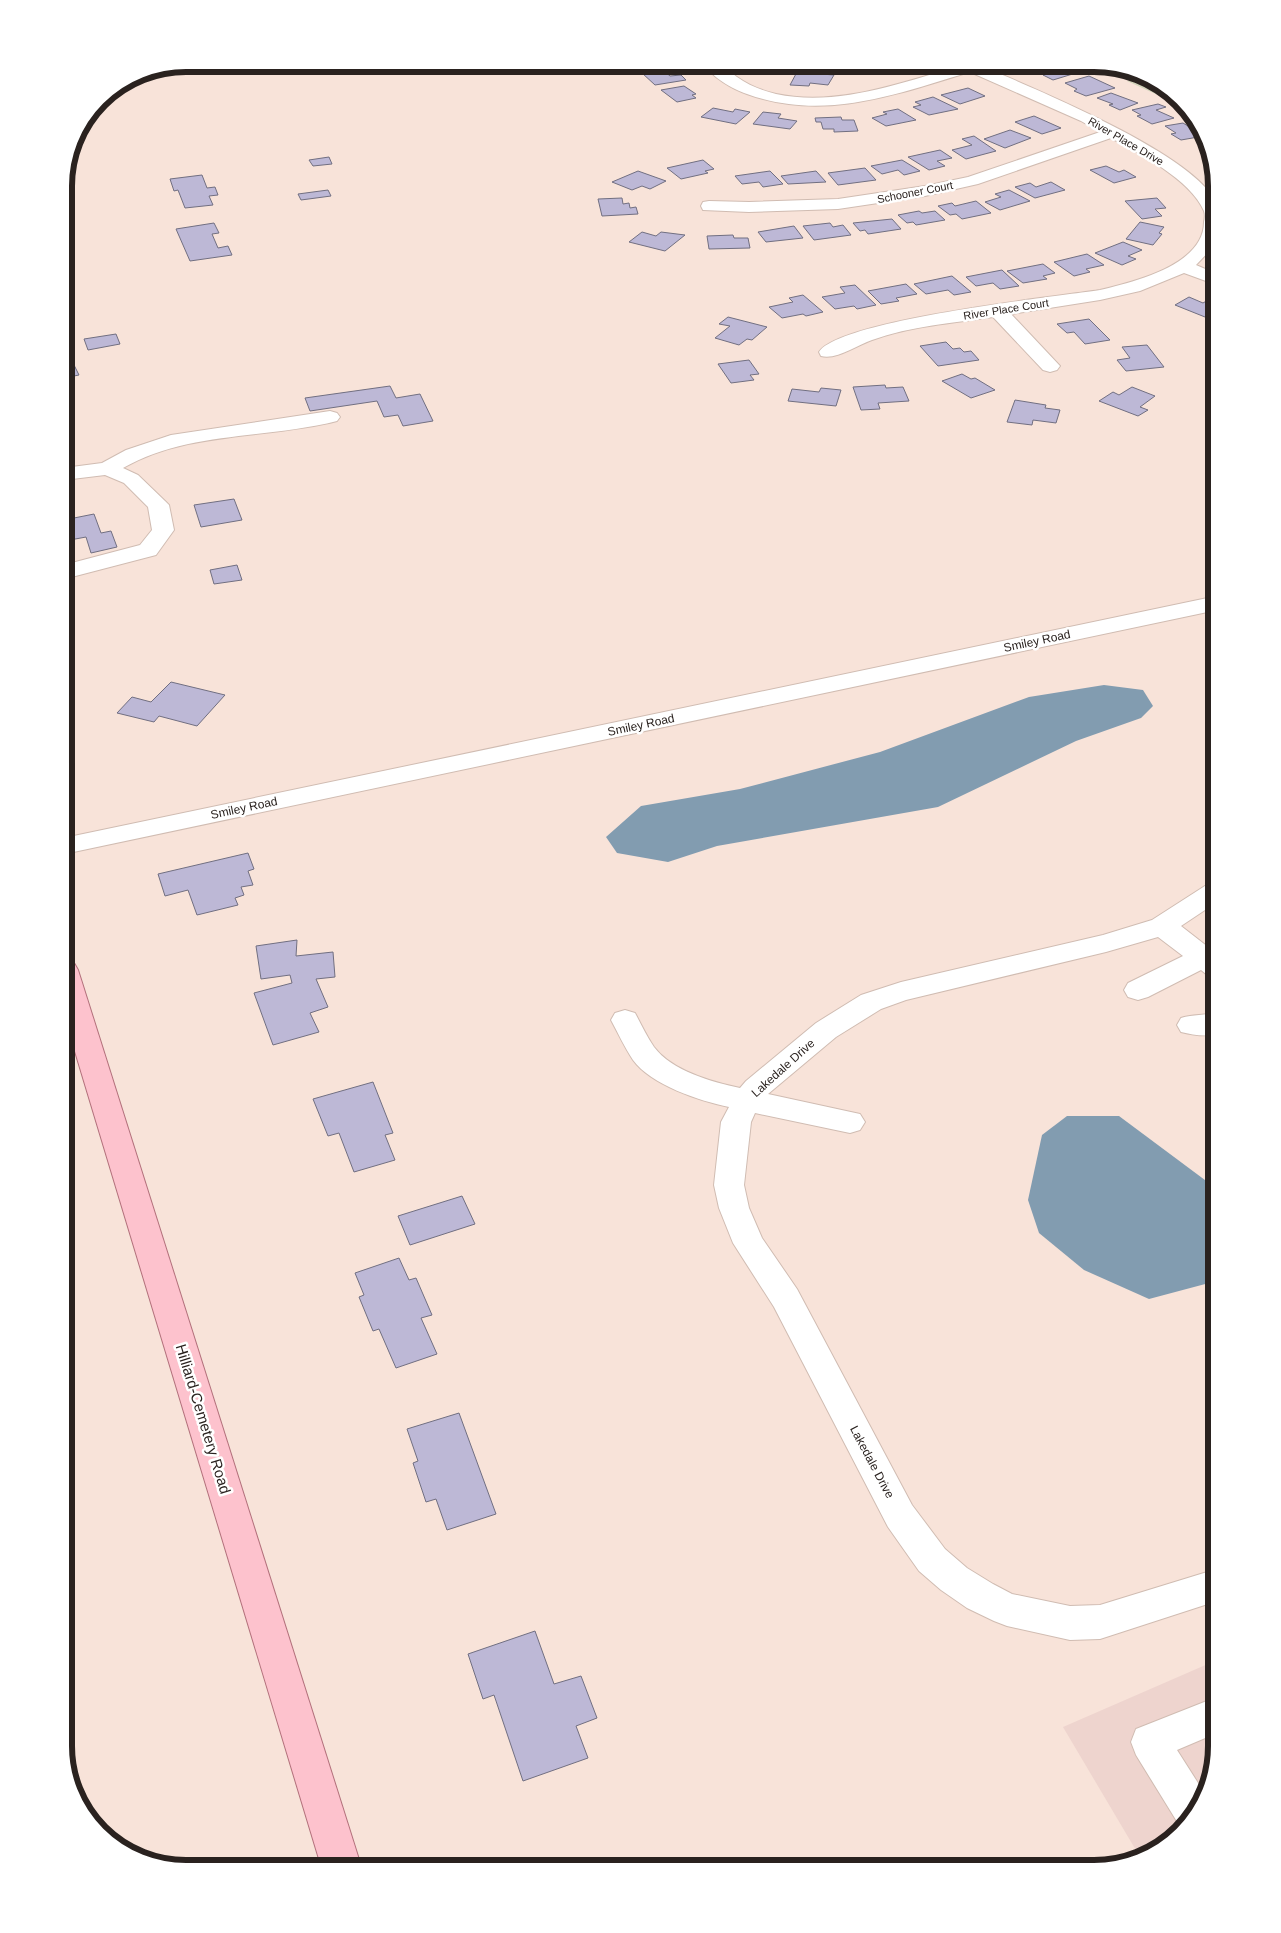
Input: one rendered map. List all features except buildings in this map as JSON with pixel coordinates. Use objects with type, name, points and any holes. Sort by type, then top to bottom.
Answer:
[{"type":"main road","name":"Hilliard-Cemetery Road","points":[[72,997],[339,1860]]},
{"type":"street","points":[[721,73],[733,82],[754,92],[778,98],[818,101],[869,96],[945,73]]},
{"type":"street","name":"River Place Drive","points":[[984,73],[1087,118],[1114,132],[1178,173],[1200,192],[1208,203]]},
{"type":"street","name":"Schooner Court","points":[[709,206],[749,207],[838,204],[925,191],[972,181],[1114,132]]},
{"type":"street","name":"River Place Drive","points":[[1184,267],[1208,243]]},
{"type":"street","points":[[1184,267],[1208,276]]},
{"type":"street","name":"River Place Court","points":[[828,352],[880,330],[1117,291],[1162,277],[1184,267]]},
{"type":"street","points":[[997,310],[1050,366]]},
{"type":"street","points":[[73,473],[107,469],[133,454],[172,441],[330,417]]},
{"type":"street","points":[[73,570],[148,550],[163,530],[158,505],[131,479],[107,469]]},
{"type":"street","name":"Smiley Road","points":[[73,844],[1208,605]]},
{"type":"street","name":"Lakedale Drive","points":[[1208,896],[1162,926],[1106,943],[901,992],[871,1002],[826,1030],[756,1088],[747,1100],[736,1122],[729,1185],[734,1208],[749,1243],[786,1298],[900,1516],[932,1560],[954,1579],[980,1596],[1007,1609],[1070,1623],[1100,1622],[1208,1588]]},
{"type":"street","points":[[1162,926],[1208,960]]},
{"type":"street","points":[[1138,990],[1208,963]]},
{"type":"street","points":[[625,1020],[644,1054],[655,1065],[676,1078],[722,1096],[850,1122]]},
{"type":"street","points":[[1191,1807],[1150,1742],[1208,1719]]},
{"type":"shaded area","points":[[1208,1664],[1208,1762],[1200,1790],[1185,1816],[1175,1827],[1164,1837],[1138,1852],[1063,1727]]},
{"type":"green space","points":[[1127,81],[1138,81],[1168,100]]},
{"type":"water","points":[[1104,685],[1143,690],[1153,706],[1141,718],[1076,741],[938,807],[717,846],[668,862],[617,853],[606,837],[641,806],[740,789],[880,752],[1029,697]]},
{"type":"water","points":[[1067,1116],[1119,1116],[1208,1182],[1208,1283],[1149,1299],[1084,1270],[1039,1233],[1028,1200],[1042,1135]]}]
